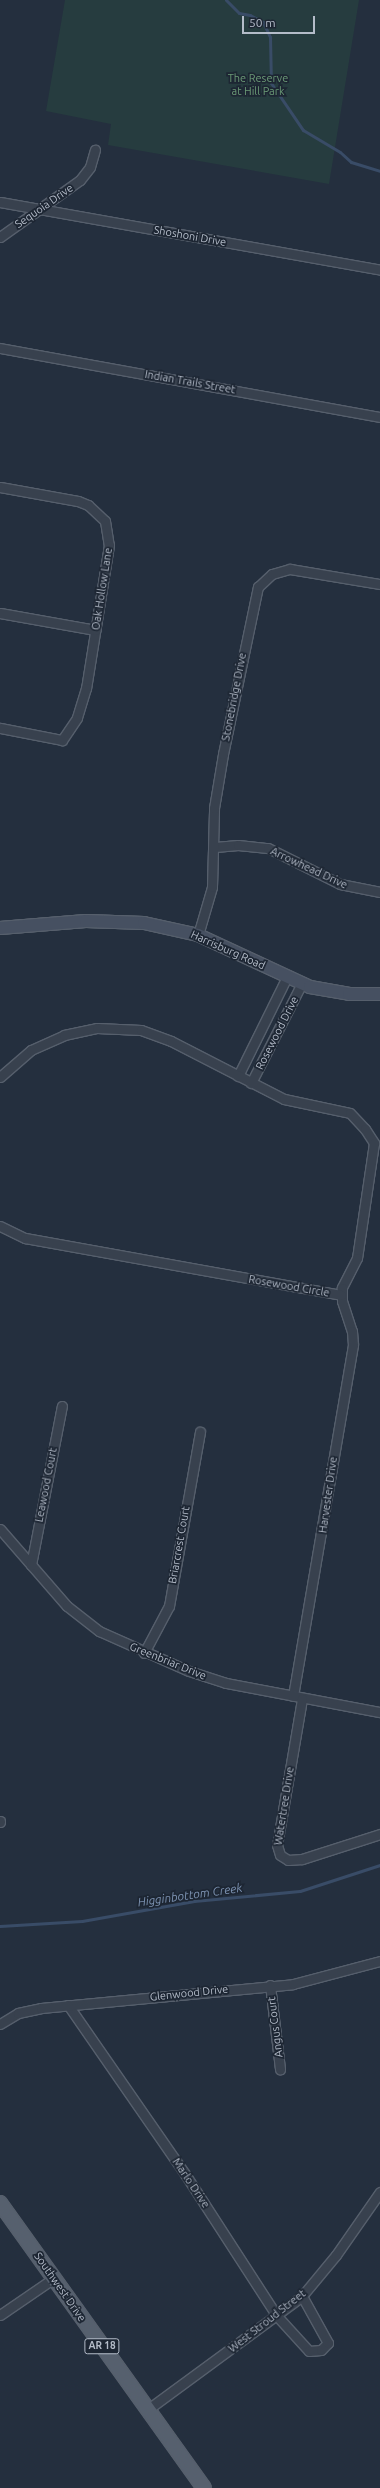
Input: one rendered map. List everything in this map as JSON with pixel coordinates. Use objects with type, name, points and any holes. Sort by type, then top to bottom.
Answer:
[{"type":"main road","name":"Harrisburg Road","points":[[0,928],[115,921],[144,922],[198,935],[302,983],[349,994],[380,994]]},
{"type":"main road","name":"Southwest Drive","points":[[0,2203],[202,2487]]},
{"type":"street","name":"Sequoia Drive","points":[[0,237],[80,180],[90,167],[95,150]]},
{"type":"street","name":"Shoshoni Drive","points":[[0,202],[380,270]]},
{"type":"street","name":"Indian Trails Street","points":[[0,348],[380,417]]},
{"type":"street","name":"Oak Hollow Lane","points":[[0,487],[78,501],[98,513],[105,521],[109,545],[81,708],[62,740],[0,728]]},
{"type":"street","name":"Stonebridge Drive","points":[[198,935],[212,887],[215,847],[214,808],[243,653],[258,587],[272,574],[290,569],[380,584]]},
{"type":"street","points":[[0,613],[95,630]]},
{"type":"street","name":"Arrowhead Drive","points":[[215,847],[238,845],[268,848],[340,884],[380,892]]},
{"type":"street","name":"Rosewood Drive","points":[[238,1076],[287,977]]},
{"type":"street","name":"Rosewood Drive","points":[[251,1083],[302,983]]},
{"type":"street","name":"Rosewood Circle","points":[[0,1077],[20,1058],[46,1042],[81,1031],[119,1028],[141,1030],[170,1041],[284,1100],[350,1113],[365,1129],[374,1143],[357,1258],[345,1280],[341,1295],[25,1238],[0,1226]]},
{"type":"street","name":"Harvester Drive","points":[[298,1698],[353,1345],[352,1331],[341,1295]]},
{"type":"street","name":"Leawood Court","points":[[31,1565],[62,1406]]},
{"type":"street","name":"Briarcrest Court","points":[[144,1653],[169,1606],[200,1432]]},
{"type":"street","name":"Greenbriar Drive","points":[[0,1529],[77,1617],[99,1631],[144,1653],[226,1683],[298,1698],[380,1712]]},
{"type":"street","name":"Watertree Drive","points":[[298,1698],[277,1845],[280,1855],[288,1860],[302,1859],[380,1834]]},
{"type":"street","name":"Glenwood Drive","points":[[0,2024],[24,2011],[68,2005],[293,1984],[380,1961]]},
{"type":"street","name":"Angus Court","points":[[270,1985],[280,2069]]},
{"type":"street","name":"Marlo Drive","points":[[68,2005],[185,2174],[277,2316],[309,2351],[321,2350],[328,2343],[302,2296]]},
{"type":"street","name":"West Stroud Street","points":[[147,2410],[277,2316],[302,2296],[340,2249],[380,2192]]},
{"type":"street","points":[[0,2315],[54,2278]]},
{"type":"green space","name":"The Reserve at Hill Park","points":[[65,0],[359,0],[329,184],[108,145],[111,124],[46,111]]},
{"type":"waterway","points":[[226,0],[239,13],[250,15],[263,22],[270,37],[271,83],[303,130],[340,152],[351,162],[380,171]]},
{"type":"waterway","name":"Higginbottom Creek","points":[[0,1926],[82,1921],[194,1901],[300,1891],[380,1865]]}]
